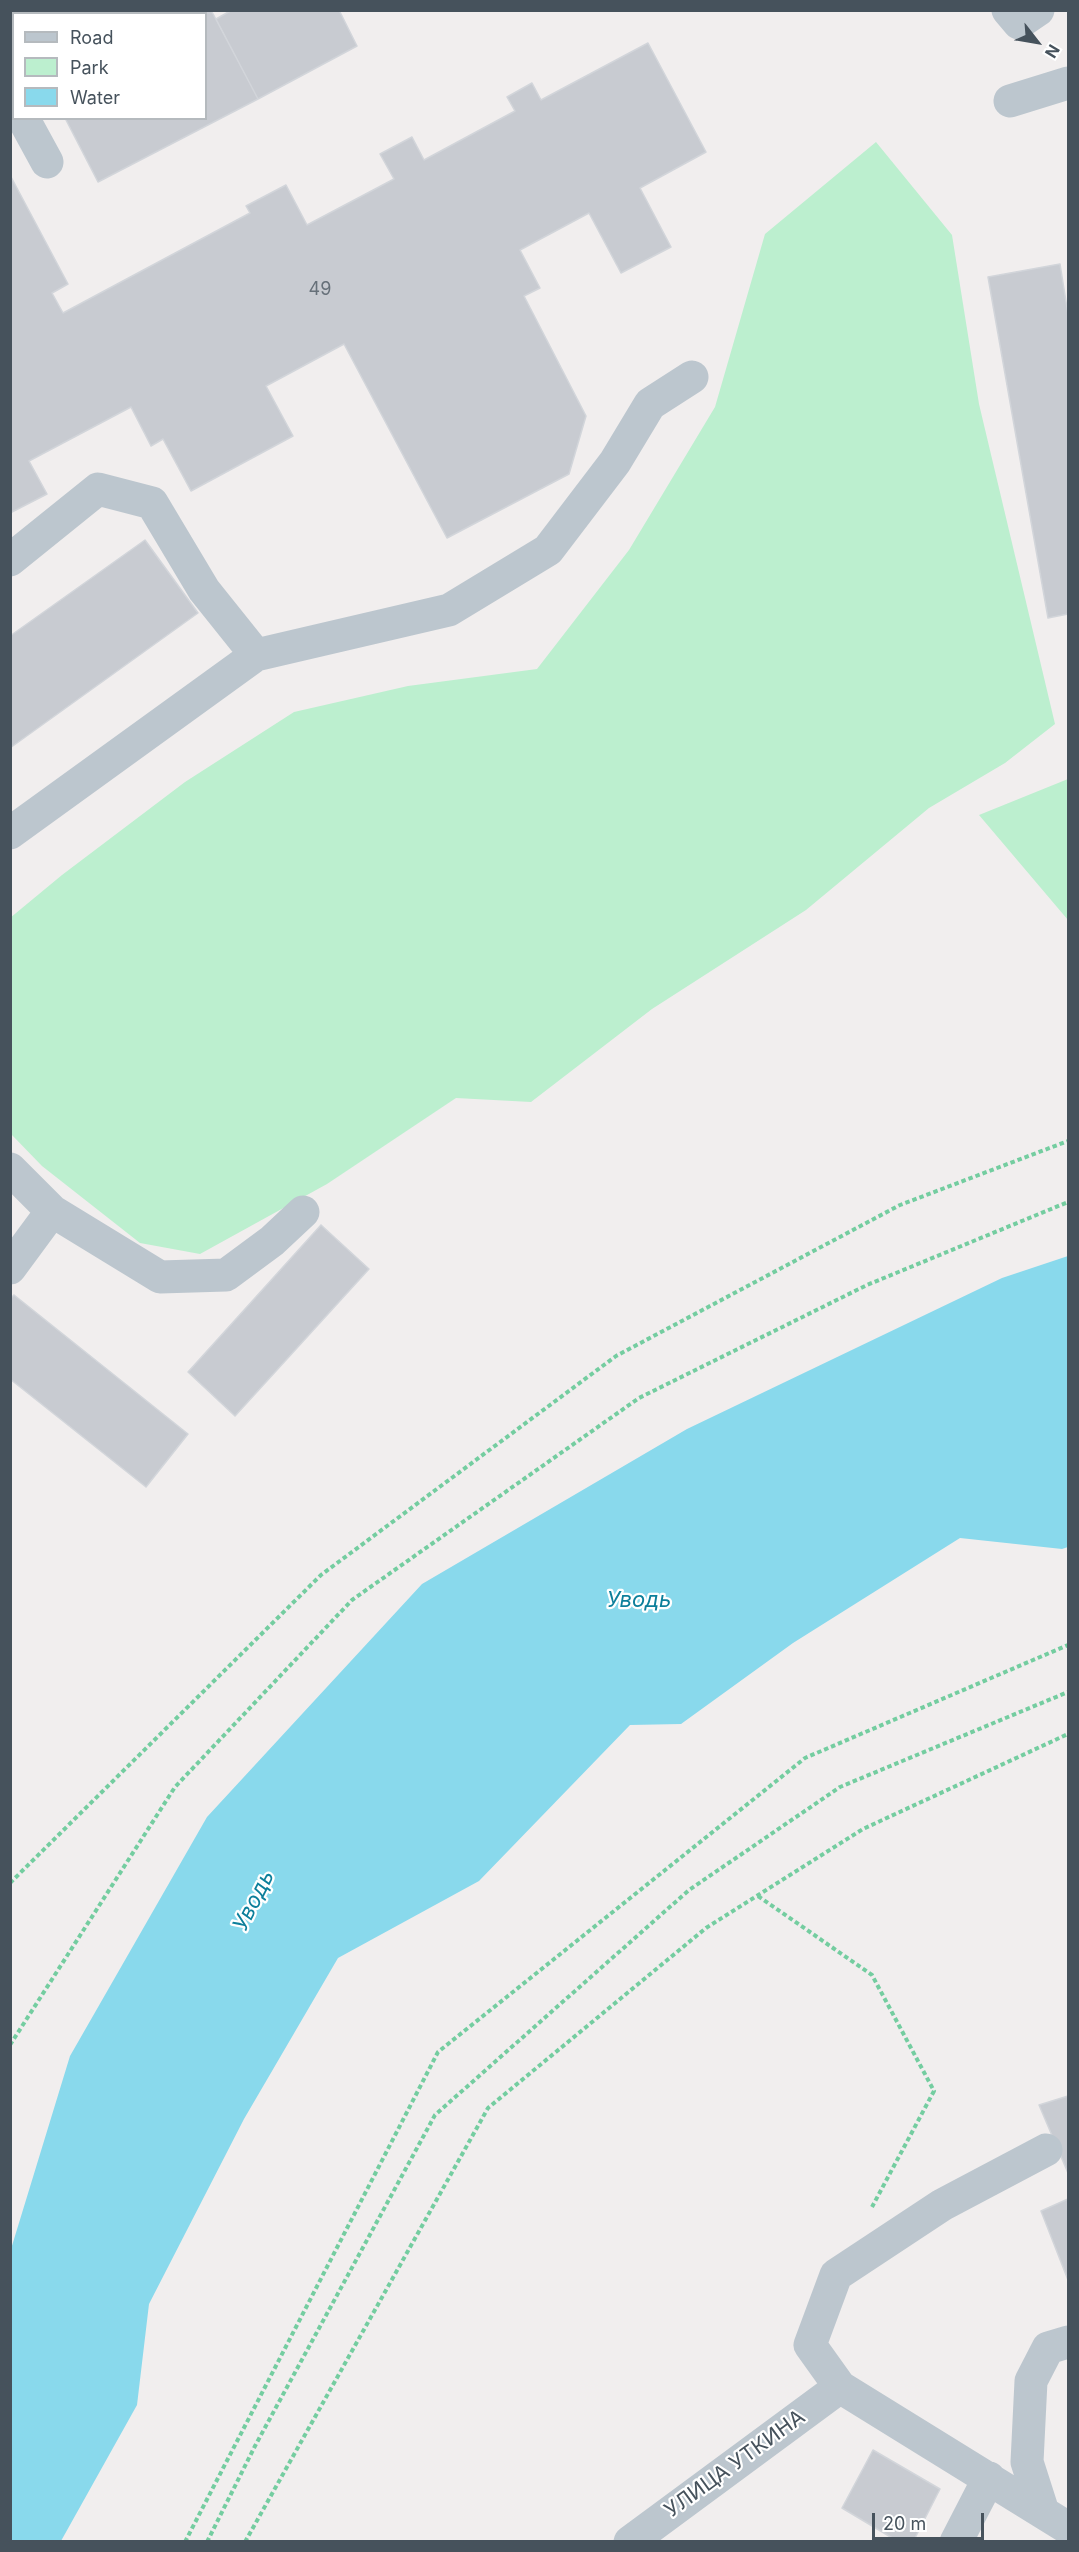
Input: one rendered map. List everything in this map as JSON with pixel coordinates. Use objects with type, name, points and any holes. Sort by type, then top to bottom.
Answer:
[{"type":"street","points":[[1008,10],[1019,23],[1038,10]]},
{"type":"street","points":[[1010,101],[1068,83]]},
{"type":"street","points":[[24,120],[47,162]]},
{"type":"street","points":[[10,833],[256,655],[449,610],[548,550],[615,462],[650,404],[692,377]]},
{"type":"street","points":[[10,560],[98,489],[152,503],[204,590],[256,655]]},
{"type":"street","points":[[10,1169],[52,1211],[160,1277],[226,1275],[272,1241],[303,1212]]},
{"type":"street","points":[[10,1268],[52,1211]]},
{"type":"street","points":[[1046,2150],[942,2205],[836,2275],[810,2345],[840,2387],[1056,2520]]},
{"type":"street","points":[[1056,2520],[1027,2462],[1031,2381],[1048,2348],[1068,2342]]},
{"type":"street","name":"УЛИЦА УТКИНА","points":[[630,2541],[840,2387]]},
{"type":"street","points":[[956,2541],[989,2478]]},
{"type":"path","points":[[10,1883],[321,1575],[616,1356],[900,1205],[1068,1141]]},
{"type":"path","points":[[10,2045],[174,1787],[352,1600],[639,1398],[867,1285],[1068,1202]]},
{"type":"path","points":[[185,2541],[438,2052],[805,1758],[1068,1645]]},
{"type":"path","points":[[207,2541],[255,2446],[435,2115],[689,1890],[831,1794],[1068,1692]]},
{"type":"path","points":[[245,2541],[488,2108],[706,1928],[863,1829],[1068,1734]]},
{"type":"path","points":[[758,1896],[872,1975],[934,2091],[868,2214]]},
{"type":"green space","points":[[876,142],[952,235],[979,404],[1055,724],[1005,763],[929,808],[806,910],[652,1009],[531,1102],[456,1098],[327,1184],[200,1254],[140,1243],[42,1166],[11,1134],[10,918],[62,875],[185,782],[294,712],[408,686],[537,669],[629,550],[715,407],[765,234]]},
{"type":"green space","points":[[1068,779],[1068,920],[979,815]]},
{"type":"water","name":"Уводь","points":[[1068,1256],[1068,1547],[1062,1549],[960,1538],[793,1643],[681,1724],[630,1725],[479,1881],[338,1958],[244,2119],[149,2304],[137,2405],[61,2541],[11,2541],[11,2249],[70,2056],[207,1817],[422,1584],[687,1429],[1002,1278]]},
{"type":"building","points":[[10,10],[211,10],[258,99],[98,182],[66,120],[207,120],[207,12],[12,12],[12,14]]},
{"type":"building","points":[[232,10],[339,10],[357,46],[258,99],[216,19]]},
{"type":"building","points":[[648,43],[706,152],[640,188],[671,247],[621,273],[589,213],[520,250],[540,288],[524,296],[586,416],[569,474],[447,538],[344,344],[266,386],[293,436],[191,491],[163,439],[151,446],[131,407],[29,461],[47,494],[10,513],[10,175],[68,284],[52,293],[63,313],[250,213],[246,206],[286,185],[307,225],[394,179],[380,154],[412,137],[424,160],[515,111],[507,97],[532,83],[541,100]]},
{"type":"building","points":[[1060,264],[1068,314],[1068,614],[1048,618],[988,277]]},
{"type":"building","points":[[145,540],[198,613],[10,748],[10,636]]},
{"type":"building","points":[[321,1225],[369,1269],[235,1416],[188,1372]]},
{"type":"building","points":[[14,1295],[188,1434],[146,1487],[10,1379],[10,1299]]},
{"type":"building","points":[[1068,2096],[1068,2173],[1039,2105]]},
{"type":"building","points":[[1068,2199],[1068,2280],[1041,2211]]},
{"type":"building","points":[[873,2450],[940,2489],[913,2542],[899,2542],[842,2508]]}]
